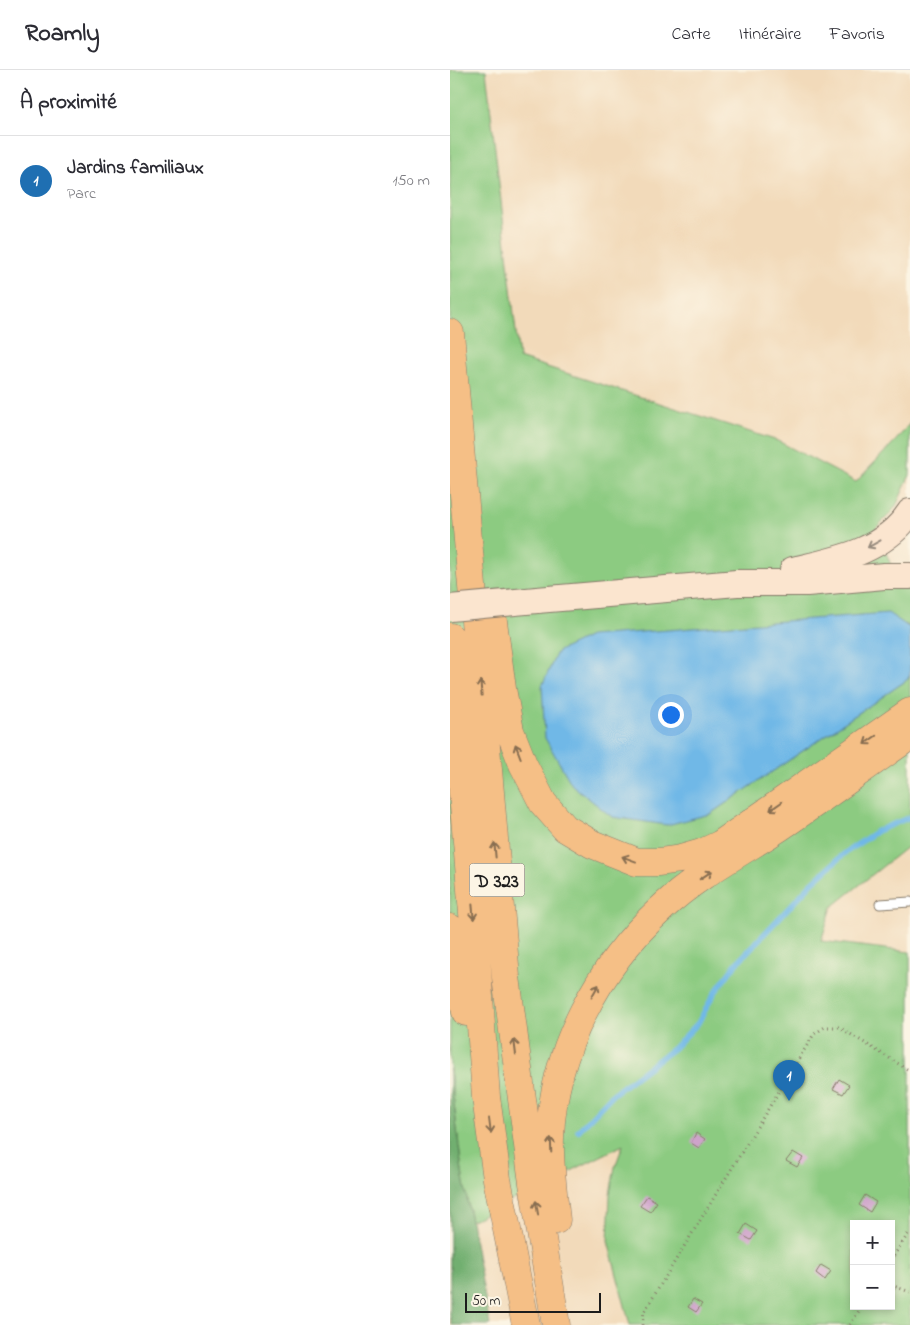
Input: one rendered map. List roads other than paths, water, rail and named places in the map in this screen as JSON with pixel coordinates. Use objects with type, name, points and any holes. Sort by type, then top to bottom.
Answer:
[{"type":"highway","name":"D 323","points":[[450,333],[506,977],[533,1183],[555,1320]]},
{"type":"highway","points":[[459,432],[471,472],[481,518],[502,689],[510,730],[522,764],[543,803],[565,828],[592,844],[637,862],[681,859],[702,853],[721,844],[910,712]]},
{"type":"highway","name":"D 323","points":[[450,637],[486,1097],[497,1179],[526,1325]]},
{"type":"highway","points":[[555,1320],[562,1264],[552,1189],[550,1137],[553,1109],[566,1055],[583,1013],[604,976],[638,932],[662,907],[694,883],[839,788],[910,736]]},
{"type":"highway","points":[[450,928],[470,1036],[486,1097]]},
{"type":"main road","points":[[737,582],[825,563],[862,551],[881,541],[896,529],[910,512]]},
{"type":"main road","points":[[450,608],[737,582],[808,582],[884,576],[910,576]]},
{"type":"lane","points":[[880,904],[910,902]]},
{"type":"water","points":[[888,613],[910,628],[910,675],[907,680],[710,814],[667,825],[612,817],[572,785],[545,738],[542,686],[557,652],[590,636]]},
{"type":"waterway","points":[[578,1131],[613,1094],[674,1048],[698,1023],[714,994],[735,965],[812,883],[845,853],[877,831],[910,817]]},
{"type":"place","name":"Jardins familiaux","points":[[789,1101]]}]
